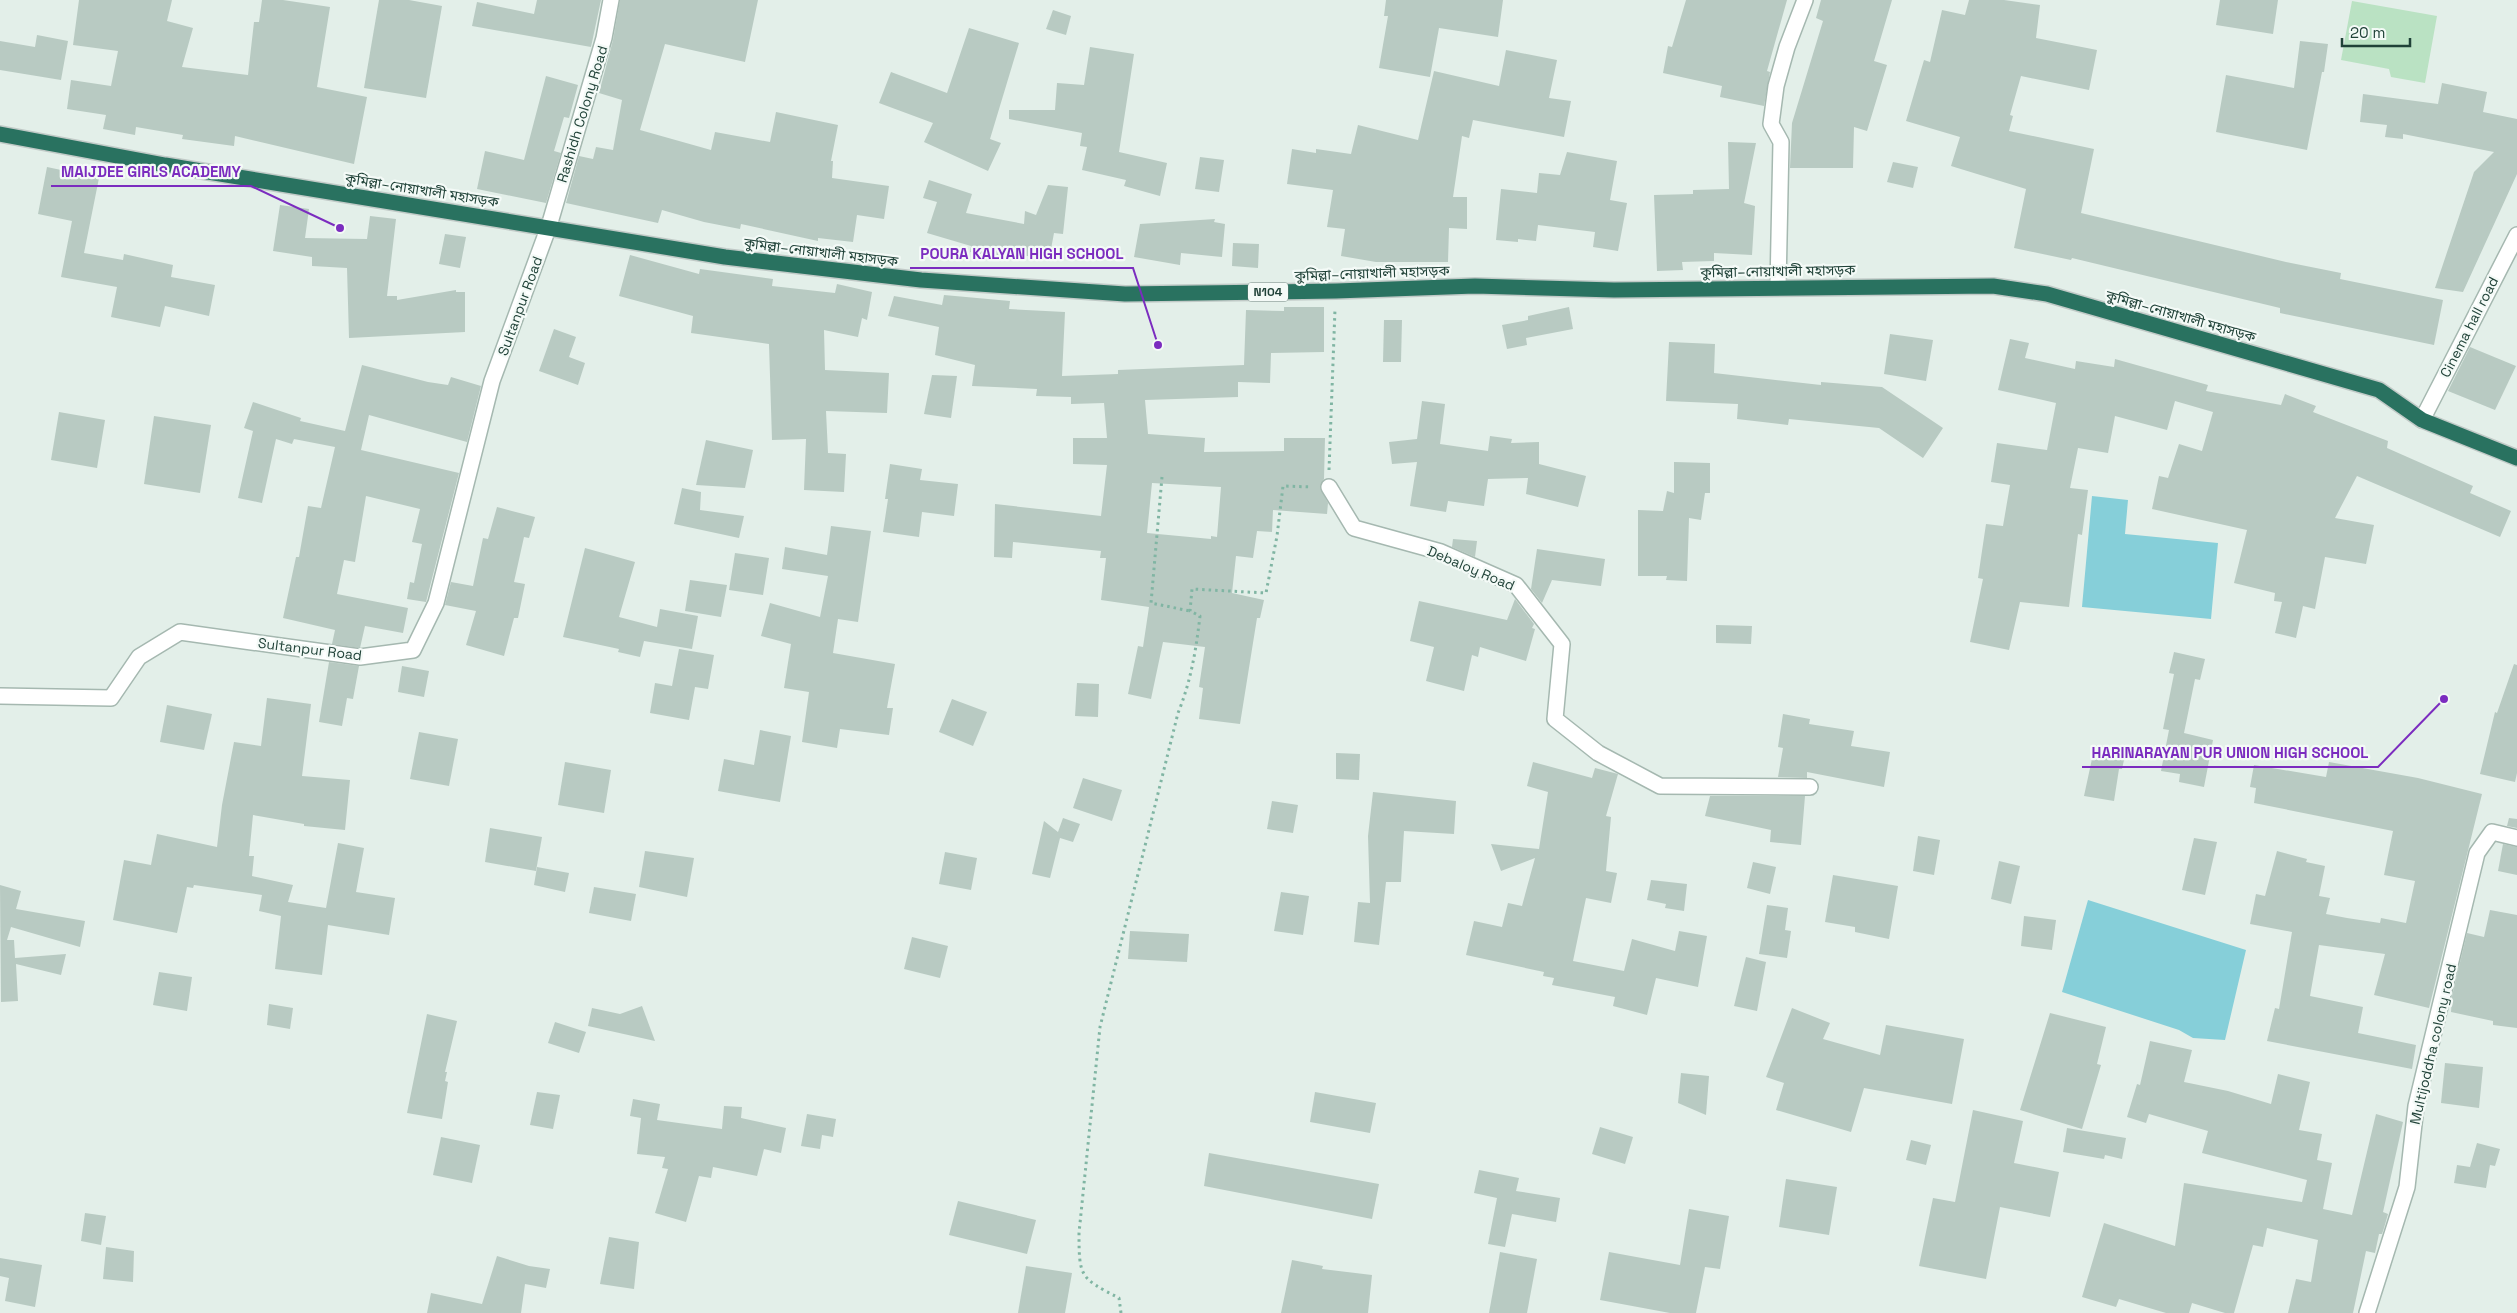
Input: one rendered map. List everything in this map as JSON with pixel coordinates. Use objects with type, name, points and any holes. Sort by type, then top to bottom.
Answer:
[{"type":"highway","name":"কুমিল্লা–নোয়াখালী মহাসড়ক","points":[[0,134],[165,165],[549,226],[725,257],[922,280],[1125,294],[1336,291],[1475,286],[1614,290],[1993,286],[2047,294],[2379,390],[2422,420],[2517,458]]},
{"type":"street","name":"Rashidh Colony Road","points":[[549,226],[604,38],[611,0]]},
{"type":"street","points":[[1778,287],[1781,142],[1771,124],[1776,86],[1786,47],[1805,0]]},
{"type":"street","name":"Sultanpur Road","points":[[0,696],[111,698],[139,657],[180,632],[360,657],[413,650],[436,603],[492,381],[549,226]]},
{"type":"street","name":"Cinema hall road","points":[[2422,420],[2517,235]]},
{"type":"street","name":"Debaloy Road","points":[[1329,487],[1354,528],[1441,552],[1516,585],[1562,644],[1555,719],[1598,754],[1660,786],[1810,787]]},
{"type":"street","name":"Multijoddha colony road","points":[[2367,1313],[2407,1187],[2416,1106],[2477,853],[2492,832],[2517,838]]},
{"type":"path","points":[[1190,611],[1192,588],[1266,592],[1278,536],[1284,486],[1329,487],[1336,291]]},
{"type":"path","points":[[1122,1313],[1119,1298],[1090,1283],[1079,1265],[1079,1233],[1100,1027],[1178,713],[1188,687],[1196,653],[1200,616],[1190,611],[1151,603],[1162,477]]},
{"type":"green space","points":[[2352,1],[2437,16],[2425,83],[2391,77],[2389,69],[2341,60]]},
{"type":"water","points":[[2092,496],[2128,500],[2125,534],[2218,543],[2211,619],[2082,607]]},
{"type":"water","points":[[2088,900],[2246,950],[2225,1040],[2193,1038],[2179,1030],[2062,992]]},
{"type":"building","points":[[79,0],[172,0],[167,21],[193,28],[182,67],[248,75],[254,22],[259,22],[262,0],[283,0],[330,7],[317,87],[367,97],[354,164],[235,136],[234,146],[182,139],[183,135],[136,127],[135,135],[103,129],[106,115],[67,109],[71,80],[111,86],[118,51],[73,45]]},
{"type":"building","points":[[379,0],[409,0],[442,6],[426,98],[364,88]]},
{"type":"building","points":[[537,0],[601,0],[591,47],[472,26],[477,2],[534,14]]},
{"type":"building","points":[[620,0],[758,0],[745,62],[665,44],[640,130],[711,150],[715,132],[770,142],[776,112],[838,125],[831,161],[833,161],[832,178],[889,186],[884,219],[857,215],[853,242],[818,238],[818,241],[741,224],[740,229],[704,222],[662,210],[658,223],[566,203],[579,156],[593,159],[596,147],[613,150],[622,100],[599,93],[613,40]]},
{"type":"building","points":[[1386,0],[1503,0],[1498,37],[1439,28],[1430,77],[1379,68],[1388,16],[1384,16]]},
{"type":"building","points":[[1686,0],[1787,0],[1767,71],[1770,72],[1764,106],[1720,97],[1722,86],[1663,73],[1668,46],[1672,47]]},
{"type":"building","points":[[1821,0],[1892,0],[1874,61],[1887,65],[1867,131],[1854,127],[1853,168],[1790,168],[1792,123],[1823,21],[1816,18]]},
{"type":"building","points":[[1969,0],[2004,0],[2040,5],[2036,38],[2097,50],[2089,90],[2021,76],[2010,115],[2013,116],[2009,131],[2094,149],[2081,213],[2286,262],[2341,273],[2340,279],[2443,300],[2434,345],[2280,313],[2280,308],[2072,258],[2071,260],[2014,248],[2026,189],[1951,166],[1960,137],[1906,121],[1924,60],[1930,62],[1942,10],[1965,15]]},
{"type":"building","points":[[2220,0],[2278,0],[2273,34],[2216,25]]},
{"type":"building","points":[[1053,10],[1071,16],[1066,35],[1046,29]]},
{"type":"building","points":[[969,28],[1019,43],[990,139],[1001,143],[988,171],[924,142],[933,123],[879,103],[891,72],[947,93]]},
{"type":"building","points":[[37,35],[68,41],[61,80],[0,70],[0,41],[35,47]]},
{"type":"building","points":[[2300,41],[2328,44],[2324,72],[2322,72],[2307,150],[2216,132],[2226,75],[2294,88]]},
{"type":"building","points":[[1090,47],[1134,54],[1119,152],[1167,163],[1160,196],[1124,186],[1126,180],[1082,170],[1087,147],[1080,146],[1082,133],[1009,119],[1009,110],[1055,110],[1057,83],[1084,85]]},
{"type":"building","points":[[1506,50],[1557,60],[1549,98],[1571,101],[1564,137],[1473,120],[1469,138],[1462,136],[1453,197],[1467,197],[1467,229],[1449,228],[1448,262],[1376,262],[1341,256],[1345,229],[1327,227],[1333,190],[1287,184],[1292,149],[1316,153],[1316,149],[1351,154],[1358,125],[1418,140],[1434,71],[1499,86]]},
{"type":"building","points":[[546,76],[578,85],[569,118],[564,117],[554,151],[561,153],[546,203],[477,189],[485,151],[524,160]]},
{"type":"building","points":[[2442,83],[2487,92],[2483,112],[2517,119],[2517,174],[2463,292],[2435,288],[2474,172],[2494,152],[2403,134],[2403,139],[2385,137],[2387,125],[2360,122],[2363,94],[2438,104]]},
{"type":"building","points":[[1728,142],[1756,143],[1744,203],[1755,206],[1752,255],[1714,253],[1714,261],[1682,262],[1683,270],[1657,271],[1654,195],[1693,194],[1693,190],[1729,189]]},
{"type":"building","points":[[1567,152],[1617,161],[1610,200],[1627,203],[1618,251],[1593,247],[1595,232],[1538,225],[1536,241],[1518,239],[1518,242],[1496,240],[1501,189],[1537,193],[1539,173],[1560,175]]},
{"type":"building","points":[[1200,157],[1224,160],[1219,192],[1195,189]]},
{"type":"building","points":[[1893,162],[1918,167],[1913,188],[1887,182]]},
{"type":"building","points":[[47,167],[99,178],[84,253],[123,260],[124,254],[173,265],[171,277],[215,285],[209,316],[165,306],[160,327],[111,317],[117,287],[61,277],[72,221],[38,214]]},
{"type":"building","points":[[929,180],[972,194],[966,213],[1024,224],[1025,211],[1036,215],[1048,185],[1068,187],[1063,234],[1054,233],[1049,260],[1011,253],[1010,259],[970,252],[971,246],[927,233],[937,202],[923,198]]},
{"type":"building","points":[[280,205],[309,209],[305,238],[367,239],[370,216],[396,219],[387,296],[397,296],[397,300],[456,290],[456,292],[465,292],[465,332],[349,338],[347,268],[312,266],[312,257],[273,251]]},
{"type":"building","points":[[1215,219],[1214,222],[1225,224],[1222,257],[1181,253],[1180,265],[1134,257],[1140,224]]},
{"type":"building","points":[[445,234],[466,237],[460,268],[439,264]]},
{"type":"building","points":[[1233,243],[1259,244],[1258,268],[1232,266]]},
{"type":"building","points":[[630,255],[699,274],[700,269],[773,279],[772,286],[835,293],[837,284],[872,292],[867,320],[862,318],[858,337],[824,330],[825,370],[889,373],[887,413],[826,411],[828,453],[846,454],[844,492],[804,490],[806,439],[772,440],[769,344],[691,333],[693,316],[619,296]]},
{"type":"building","points":[[944,295],[1010,301],[1009,309],[1065,312],[1062,376],[1118,374],[1118,370],[1244,365],[1246,310],[1284,311],[1284,307],[1324,307],[1324,352],[1271,353],[1270,383],[1238,382],[1238,397],[1145,400],[1148,434],[1205,438],[1204,452],[1284,451],[1284,438],[1325,438],[1324,479],[1320,487],[1328,503],[1327,514],[1273,510],[1272,532],[1257,531],[1253,558],[1236,556],[1232,593],[1264,600],[1260,618],[1257,618],[1240,724],[1199,719],[1203,688],[1199,687],[1205,647],[1163,642],[1151,699],[1128,694],[1138,646],[1143,647],[1149,607],[1101,600],[1106,558],[1100,558],[1101,551],[1013,542],[1012,558],[994,557],[995,504],[1101,516],[1107,465],[1073,464],[1073,438],[1107,438],[1104,403],[1071,404],[1071,397],[1036,396],[1037,389],[972,386],[975,365],[935,355],[939,327],[888,316],[894,296],[942,305]],"holes":[[[1152,483],[1221,487],[1217,537],[1211,536],[1211,539],[1147,533]]]},
{"type":"building","points":[[1569,307],[1573,329],[1526,338],[1527,345],[1507,349],[1502,325],[1528,320],[1528,316]]},
{"type":"building","points":[[1384,320],[1402,320],[1401,362],[1383,362]]},
{"type":"building","points":[[554,329],[576,337],[569,357],[585,363],[578,385],[539,371]]},
{"type":"building","points":[[1890,334],[1933,340],[1926,381],[1884,374]]},
{"type":"building","points":[[2010,339],[2029,343],[2025,358],[2075,369],[2076,361],[2114,367],[2115,359],[2208,385],[2206,391],[2281,405],[2285,394],[2316,406],[2313,412],[2388,441],[2387,448],[2473,486],[2470,493],[2511,511],[2500,537],[2357,476],[2335,518],[2374,525],[2366,564],[2325,557],[2315,609],[2303,606],[2296,638],[2275,633],[2282,602],[2274,601],[2275,593],[2234,583],[2247,530],[2152,509],[2159,476],[2168,478],[2179,444],[2202,451],[2213,412],[2175,401],[2167,430],[2115,416],[2108,453],[2078,448],[2070,488],[2088,490],[2082,535],[2078,534],[2069,607],[2020,602],[2009,650],[1970,642],[1983,579],[1978,578],[1986,524],[2003,526],[2010,485],[1991,482],[1997,443],[2047,450],[2056,403],[1998,390]]},
{"type":"building","points":[[1669,342],[1715,344],[1714,373],[1821,385],[1821,382],[1882,387],[1943,428],[1923,458],[1879,428],[1789,419],[1788,425],[1737,419],[1738,404],[1666,401]]},
{"type":"building","points":[[2470,347],[2516,366],[2495,410],[2448,391]]},
{"type":"building","points":[[362,365],[428,382],[448,385],[451,377],[481,386],[467,442],[369,415],[361,450],[459,473],[426,602],[407,599],[410,582],[414,583],[422,544],[412,542],[420,509],[366,496],[355,562],[344,560],[337,594],[408,608],[403,633],[365,626],[360,648],[332,644],[335,630],[283,618],[296,557],[299,557],[308,506],[321,508],[335,447],[294,439],[292,444],[276,439],[262,503],[238,498],[253,431],[244,428],[253,402],[301,418],[300,421],[345,431]]},
{"type":"building","points":[[932,375],[957,376],[951,418],[924,414]]},
{"type":"building","points":[[1422,401],[1445,404],[1440,444],[1488,451],[1490,436],[1512,439],[1511,443],[1539,442],[1539,464],[1586,476],[1578,507],[1526,494],[1528,478],[1488,479],[1484,506],[1448,501],[1446,512],[1410,506],[1417,462],[1392,464],[1389,442],[1417,439]]},
{"type":"building","points":[[59,412],[105,420],[97,468],[51,460]]},
{"type":"building","points":[[154,416],[211,425],[200,493],[144,484]]},
{"type":"building","points":[[706,440],[753,450],[745,488],[696,485]]},
{"type":"building","points":[[1674,462],[1710,463],[1710,493],[1705,493],[1701,520],[1689,518],[1687,581],[1666,580],[1667,576],[1638,576],[1638,510],[1663,511],[1667,491],[1674,493]]},
{"type":"building","points":[[890,464],[922,469],[920,480],[958,484],[954,516],[922,512],[919,537],[883,532],[888,499],[885,499]]},
{"type":"building","points":[[682,488],[701,492],[700,510],[744,516],[739,538],[674,524]]},
{"type":"building","points":[[497,507],[535,517],[529,538],[524,537],[514,582],[525,584],[518,618],[514,618],[504,656],[466,645],[476,611],[445,605],[451,582],[473,586],[483,538],[488,539]]},
{"type":"building","points":[[831,526],[871,531],[858,622],[838,619],[833,653],[895,664],[887,708],[893,708],[889,735],[840,729],[837,748],[802,742],[809,692],[784,688],[791,644],[761,636],[770,603],[820,617],[828,576],[782,569],[785,547],[827,555]]},
{"type":"building","points":[[1453,539],[1477,541],[1475,557],[1452,547]]},
{"type":"building","points":[[585,548],[635,562],[619,617],[657,627],[660,609],[698,616],[692,649],[644,641],[640,657],[618,652],[619,649],[563,637]]},
{"type":"building","points":[[1537,549],[1605,559],[1601,586],[1552,580],[1542,603],[1531,589]]},
{"type":"building","points":[[735,553],[769,558],[763,595],[729,590]]},
{"type":"building","points":[[690,580],[727,585],[721,617],[685,611]]},
{"type":"building","points":[[1515,599],[1534,624],[1532,628],[1535,629],[1526,661],[1480,647],[1478,657],[1472,655],[1464,691],[1426,681],[1434,647],[1410,641],[1419,601],[1507,620]]},
{"type":"building","points":[[1716,625],[1752,626],[1751,644],[1716,643]]},
{"type":"building","points":[[679,649],[714,655],[708,689],[695,687],[689,720],[650,713],[655,683],[672,686]]},
{"type":"building","points":[[2174,652],[2205,659],[2200,680],[2195,679],[2184,733],[2213,740],[2204,787],[2179,782],[2180,774],[2161,771],[2169,730],[2163,729],[2174,674],[2169,673]]},
{"type":"building","points":[[329,662],[359,666],[353,699],[347,698],[342,726],[319,722]]},
{"type":"building","points":[[2514,664],[2517,665],[2517,773],[2515,782],[2480,774],[2495,712],[2497,713]]},
{"type":"building","points":[[402,666],[429,671],[424,697],[398,692]]},
{"type":"building","points":[[1077,683],[1099,684],[1098,717],[1075,716]]},
{"type":"building","points":[[267,698],[311,704],[302,776],[350,780],[345,830],[304,826],[304,824],[253,815],[249,856],[254,856],[252,876],[293,885],[288,902],[326,908],[338,843],[364,848],[356,892],[395,898],[389,935],[328,925],[322,975],[275,969],[281,916],[259,911],[262,895],[194,885],[193,888],[187,887],[177,933],[113,920],[124,860],[151,865],[157,834],[217,847],[222,805],[234,742],[261,746]]},
{"type":"building","points":[[952,699],[987,712],[973,746],[939,732]]},
{"type":"building","points":[[167,705],[212,714],[204,750],[160,742]]},
{"type":"building","points":[[1783,714],[1810,719],[1809,724],[1854,731],[1851,746],[1890,752],[1884,787],[1807,772],[1807,778],[1778,777],[1783,748],[1778,747]]},
{"type":"building","points":[[760,730],[791,736],[780,802],[718,791],[724,759],[754,765]]},
{"type":"building","points":[[419,732],[458,739],[449,786],[410,779]]},
{"type":"building","points":[[2095,745],[2126,751],[2122,769],[2119,769],[2114,801],[2084,796]]},
{"type":"building","points":[[1336,753],[1360,754],[1359,780],[1336,779]]},
{"type":"building","points":[[565,762],[611,770],[604,813],[558,805]]},
{"type":"building","points":[[1533,762],[1592,778],[1595,768],[1618,774],[1606,816],[1611,817],[1606,871],[1617,873],[1611,903],[1586,898],[1573,961],[1624,971],[1632,939],[1675,951],[1679,931],[1707,936],[1698,987],[1656,978],[1647,1015],[1613,1006],[1615,997],[1552,985],[1554,978],[1543,976],[1544,972],[1466,955],[1474,921],[1502,927],[1508,903],[1522,906],[1535,858],[1501,871],[1491,844],[1539,849],[1548,792],[1527,786]]},
{"type":"building","points":[[2329,762],[2418,778],[2482,794],[2429,1008],[2374,995],[2385,954],[2319,945],[2310,996],[2363,1007],[2358,1033],[2416,1045],[2412,1069],[2267,1041],[2275,1008],[2279,1009],[2292,932],[2250,924],[2256,894],[2265,896],[2277,851],[2307,859],[2306,862],[2325,866],[2319,896],[2330,898],[2326,914],[2380,923],[2381,918],[2406,923],[2415,881],[2384,875],[2393,831],[2254,803],[2256,788],[2250,787],[2254,765],[2326,777]]},
{"type":"building","points":[[1083,778],[1122,790],[1112,821],[1073,808]]},
{"type":"building","points":[[1373,792],[1456,801],[1454,834],[1404,831],[1401,882],[1386,882],[1379,945],[1354,942],[1358,902],[1370,903],[1368,836]]},
{"type":"building","points":[[1710,796],[1805,796],[1801,845],[1770,842],[1771,830],[1705,816]]},
{"type":"building","points":[[1272,801],[1298,805],[1293,833],[1267,829]]},
{"type":"building","points":[[1063,818],[1080,824],[1073,842],[1060,838],[1050,878],[1032,874],[1044,821],[1058,832]]},
{"type":"building","points":[[2509,818],[2517,819],[2517,828],[2507,826]]},
{"type":"building","points":[[490,828],[542,837],[536,871],[485,862]]},
{"type":"building","points":[[1918,836],[1940,840],[1934,875],[1913,871]]},
{"type":"building","points":[[2194,838],[2217,842],[2205,895],[2182,890]]},
{"type":"building","points":[[2503,844],[2517,847],[2517,875],[2498,871]]},
{"type":"building","points":[[645,851],[694,858],[687,897],[639,887]]},
{"type":"building","points":[[945,852],[977,858],[971,890],[939,884]]},
{"type":"building","points":[[1999,861],[2020,866],[2011,904],[1991,899]]},
{"type":"building","points":[[1753,862],[1776,867],[1770,894],[1747,888]]},
{"type":"building","points":[[537,867],[569,873],[565,892],[534,885]]},
{"type":"building","points":[[1833,875],[1898,886],[1889,939],[1855,932],[1855,927],[1825,922]]},
{"type":"building","points":[[1651,880],[1687,884],[1684,911],[1665,908],[1666,904],[1647,900]]},
{"type":"building","points":[[0,885],[21,891],[16,909],[85,921],[80,947],[11,927],[7,940],[14,940],[15,958],[66,954],[61,975],[16,964],[18,1001],[1,1002]]},
{"type":"building","points":[[594,887],[636,894],[631,921],[589,913]]},
{"type":"building","points":[[1281,892],[1309,896],[1303,935],[1274,931]]},
{"type":"building","points":[[1767,905],[1788,908],[1785,930],[1791,931],[1787,958],[1759,954]]},
{"type":"building","points":[[2490,910],[2517,915],[2517,1028],[2493,1025],[2493,1021],[2451,1012],[2452,996],[2467,933],[2484,937]]},
{"type":"building","points":[[2024,916],[2056,920],[2052,950],[2021,946]]},
{"type":"building","points":[[1130,931],[1189,934],[1187,962],[1128,959]]},
{"type":"building","points":[[912,937],[948,946],[940,978],[904,969]]},
{"type":"building","points":[[1746,957],[1766,962],[1757,1011],[1734,1006]]},
{"type":"building","points":[[159,972],[192,977],[187,1011],[153,1005]]},
{"type":"building","points":[[269,1004],[293,1008],[290,1029],[267,1025]]},
{"type":"building","points":[[642,1006],[655,1041],[588,1026],[592,1008],[620,1014]]},
{"type":"building","points":[[1792,1008],[1830,1023],[1823,1039],[1880,1055],[1886,1025],[1964,1039],[1952,1104],[1864,1088],[1851,1132],[1776,1110],[1784,1083],[1766,1077]]},
{"type":"building","points":[[2050,1013],[2106,1027],[2097,1064],[2101,1065],[2082,1129],[2020,1110]]},
{"type":"building","points":[[427,1014],[457,1021],[445,1072],[447,1072],[445,1081],[448,1082],[442,1119],[407,1113]]},
{"type":"building","points":[[555,1022],[586,1032],[579,1053],[548,1043]]},
{"type":"building","points":[[2150,1041],[2192,1050],[2184,1082],[2228,1091],[2271,1104],[2278,1074],[2310,1082],[2299,1130],[2322,1134],[2317,1160],[2332,1163],[2323,1209],[2352,1215],[2376,1114],[2403,1122],[2383,1212],[2388,1214],[2382,1234],[2379,1234],[2375,1253],[2366,1251],[2353,1313],[2288,1313],[2296,1279],[2311,1282],[2318,1240],[2267,1228],[2263,1247],[2253,1245],[2234,1313],[2225,1313],[2192,1303],[2189,1313],[2166,1313],[2119,1299],[2116,1307],[2082,1297],[2104,1223],[2175,1246],[2184,1183],[2302,1202],[2307,1180],[2202,1153],[2208,1131],[2149,1114],[2146,1123],[2127,1117],[2137,1084],[2140,1085]]},
{"type":"building","points":[[2445,1063],[2483,1067],[2479,1108],[2441,1103]]},
{"type":"building","points":[[1681,1073],[1709,1076],[1706,1115],[1678,1103]]},
{"type":"building","points":[[537,1092],[560,1095],[553,1129],[530,1125]]},
{"type":"building","points":[[1315,1092],[1376,1103],[1370,1133],[1310,1122]]},
{"type":"building","points":[[633,1099],[660,1104],[657,1120],[722,1129],[724,1106],[742,1107],[741,1118],[786,1128],[781,1153],[764,1149],[757,1176],[713,1167],[711,1178],[699,1176],[686,1222],[655,1213],[668,1169],[662,1168],[665,1157],[637,1154],[641,1118],[630,1116]]},
{"type":"building","points":[[1973,1110],[2023,1121],[2014,1163],[2059,1172],[2050,1217],[2000,1207],[1986,1279],[1919,1266],[1933,1198],[1955,1202]]},
{"type":"building","points":[[807,1114],[836,1119],[833,1137],[822,1135],[820,1149],[801,1146]]},
{"type":"building","points":[[1600,1127],[1633,1137],[1625,1164],[1592,1154]]},
{"type":"building","points":[[2067,1128],[2126,1138],[2122,1159],[2105,1155],[2104,1159],[2063,1152]]},
{"type":"building","points":[[441,1137],[480,1145],[472,1183],[433,1175]]},
{"type":"building","points":[[1911,1140],[1931,1145],[1926,1165],[1906,1160]]},
{"type":"building","points":[[2477,1143],[2500,1149],[2495,1166],[2490,1165],[2486,1188],[2454,1183],[2457,1165],[2470,1167]]},
{"type":"building","points":[[1209,1153],[1379,1184],[1372,1219],[1204,1186]]},
{"type":"building","points":[[1479,1170],[1519,1178],[1516,1191],[1560,1198],[1556,1222],[1512,1214],[1505,1247],[1488,1244],[1497,1198],[1474,1193]]},
{"type":"building","points":[[1786,1179],[1837,1187],[1829,1235],[1779,1227]]},
{"type":"building","points":[[958,1201],[1036,1220],[1027,1254],[949,1235]]},
{"type":"building","points":[[1689,1209],[1729,1216],[1720,1269],[1705,1267],[1696,1313],[1670,1313],[1600,1300],[1609,1252],[1680,1265]]},
{"type":"building","points":[[85,1213],[106,1216],[101,1245],[81,1241]]},
{"type":"building","points":[[609,1237],[639,1242],[634,1289],[600,1284]]},
{"type":"building","points":[[106,1247],[134,1251],[133,1282],[103,1279]]},
{"type":"building","points":[[1500,1252],[1537,1259],[1527,1313],[1489,1313]]},
{"type":"building","points":[[497,1256],[529,1266],[550,1269],[546,1288],[525,1284],[521,1313],[427,1313],[431,1293],[482,1304]]},
{"type":"building","points":[[0,1258],[42,1265],[35,1307],[5,1301],[9,1278],[0,1276]]},
{"type":"building","points":[[1292,1260],[1323,1266],[1322,1269],[1372,1275],[1368,1313],[1281,1313]]},
{"type":"building","points":[[1026,1266],[1072,1273],[1065,1313],[1018,1313]]},
{"type":"place","name":"MAIJDEE GIRLS ACADEMY","points":[[340,228]]},
{"type":"place","name":"POURA KALYAN HIGH SCHOOL","points":[[1158,345]]},
{"type":"place","name":"HARINARAYAN PUR UNION HIGH SCHOOL","points":[[2444,699]]}]
